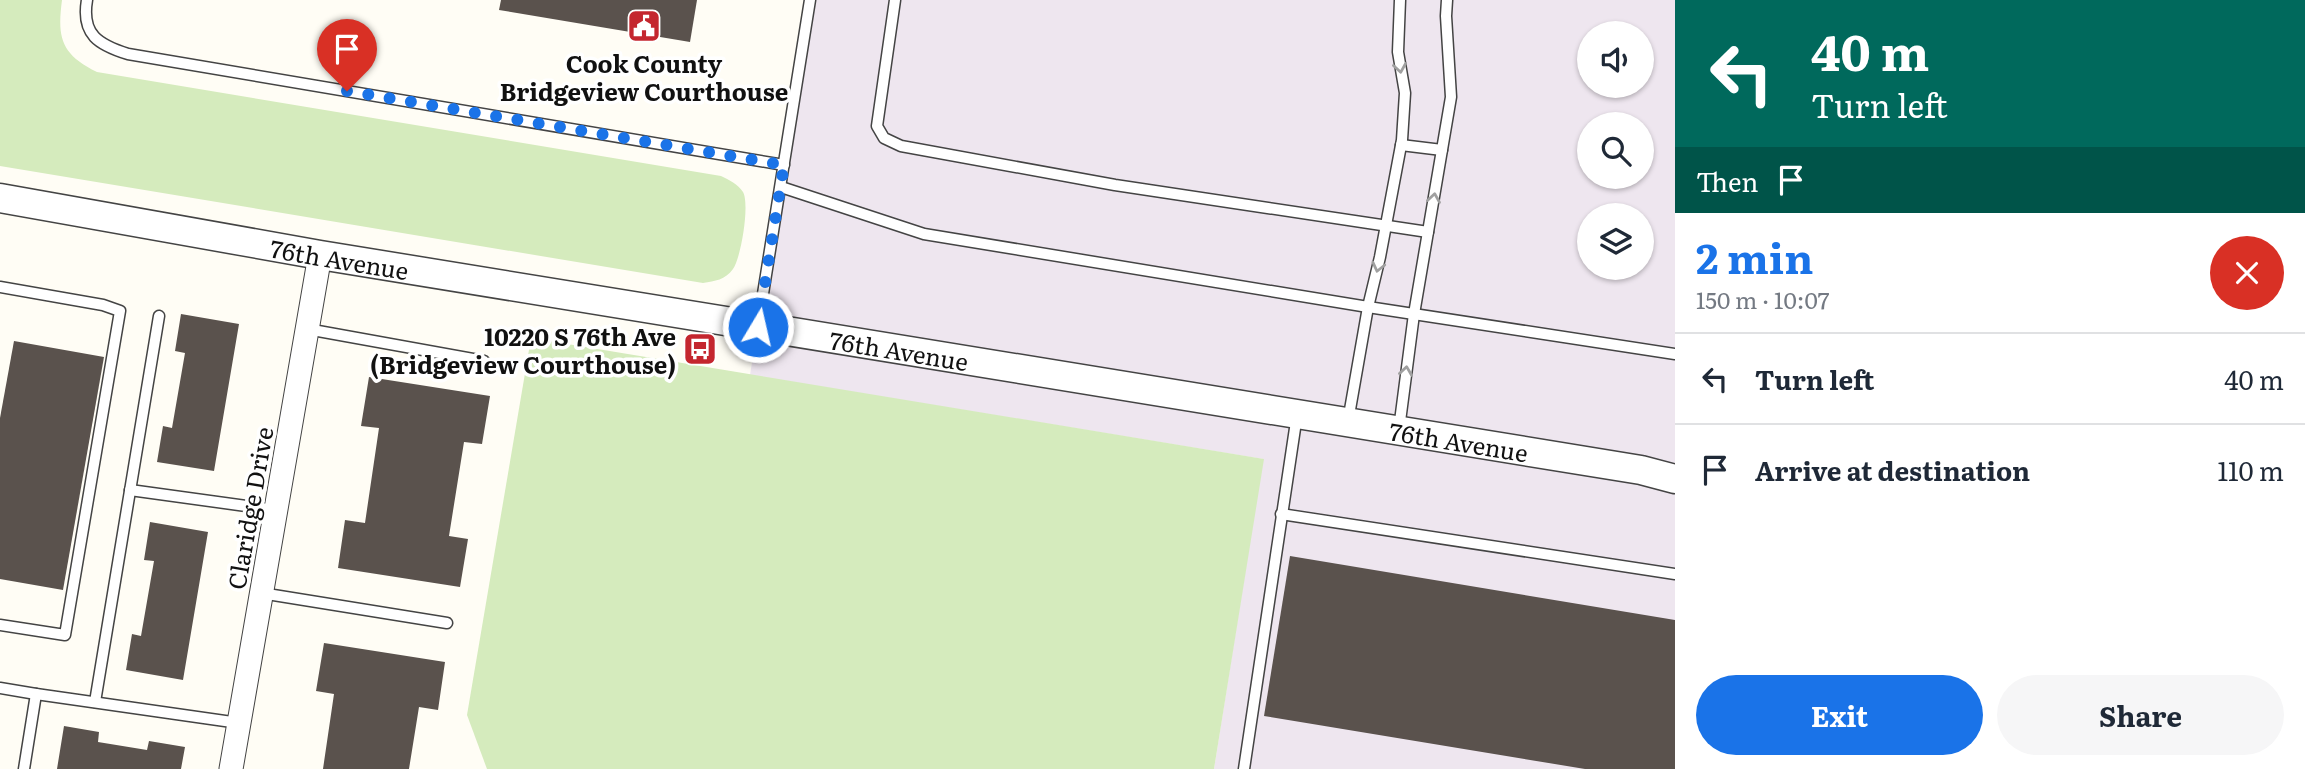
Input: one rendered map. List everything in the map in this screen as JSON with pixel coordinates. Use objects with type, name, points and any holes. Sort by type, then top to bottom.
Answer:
[{"type":"street","name":"76th Avenue","points":[[0,198],[320,255],[1298,412],[1641,470],[1675,479]]},
{"type":"street","name":"Claridge Drive","points":[[231,769],[320,255]]},
{"type":"lane","points":[[87,0],[85,9],[88,27],[103,46],[128,54],[784,165]]},
{"type":"lane","points":[[758,327],[810,0]]},
{"type":"lane","points":[[895,0],[877,126],[884,138],[901,146],[1115,185],[1428,232]]},
{"type":"lane","points":[[1348,421],[1401,145],[1405,93],[1398,52],[1400,0]]},
{"type":"lane","points":[[1399,429],[1414,313],[1451,97],[1447,0]]},
{"type":"lane","points":[[1401,145],[1442,150]]},
{"type":"lane","points":[[781,187],[924,233],[1368,307],[1675,354]]},
{"type":"lane","points":[[0,287],[103,305],[120,311],[65,635],[0,625]]},
{"type":"lane","points":[[95,702],[159,316]]},
{"type":"lane","points":[[307,329],[484,361]]},
{"type":"lane","points":[[1244,769],[1298,412]]},
{"type":"lane","points":[[130,489],[275,510]]},
{"type":"lane","points":[[1281,514],[1675,574]]},
{"type":"lane","points":[[261,593],[447,623]]},
{"type":"lane","points":[[0,688],[239,723]]},
{"type":"lane","points":[[24,769],[36,694]]},
{"type":"shaded area","points":[[810,0],[1675,0],[1675,769],[1214,769],[1263,459],[750,375]]},
{"type":"green space","points":[[0,0],[62,0],[60,25],[64,44],[76,58],[97,72],[721,176],[739,187],[745,198],[744,231],[736,263],[723,278],[703,283],[0,166]]},
{"type":"green space","points":[[531,338],[1264,459],[1214,769],[487,769],[467,715]]},
{"type":"building","name":"Cook County Bridgeview Courthouse","points":[[501,0],[697,0],[690,42],[499,10]]},
{"type":"building","points":[[181,314],[239,324],[214,471],[157,462],[163,426],[172,428],[185,353],[175,351]]},
{"type":"building","points":[[14,341],[104,357],[63,590],[0,579],[0,418]]},
{"type":"building","points":[[369,377],[490,396],[482,444],[464,442],[449,536],[468,539],[460,587],[338,568],[345,520],[365,523],[379,428],[361,426]]},
{"type":"building","points":[[150,522],[208,532],[183,680],[126,670],[132,634],[141,636],[154,561],[144,560]]},
{"type":"building","points":[[1290,556],[1675,620],[1675,769],[1585,769],[1264,716]]},
{"type":"building","points":[[324,643],[445,662],[438,710],[419,707],[409,769],[323,769],[334,694],[316,691]]},
{"type":"building","points":[[64,726],[99,732],[98,742],[147,750],[149,741],[185,747],[181,769],[57,769]]},
{"type":"place","name":"Cook County Bridgeview Courthouse","points":[[644,26]]},
{"type":"place","name":"10220 S 76th Ave (Bridgeview Courthouse)","points":[[700,349]]},
{"type":"route","points":[[347,91],[784,165],[758,327]]}]
